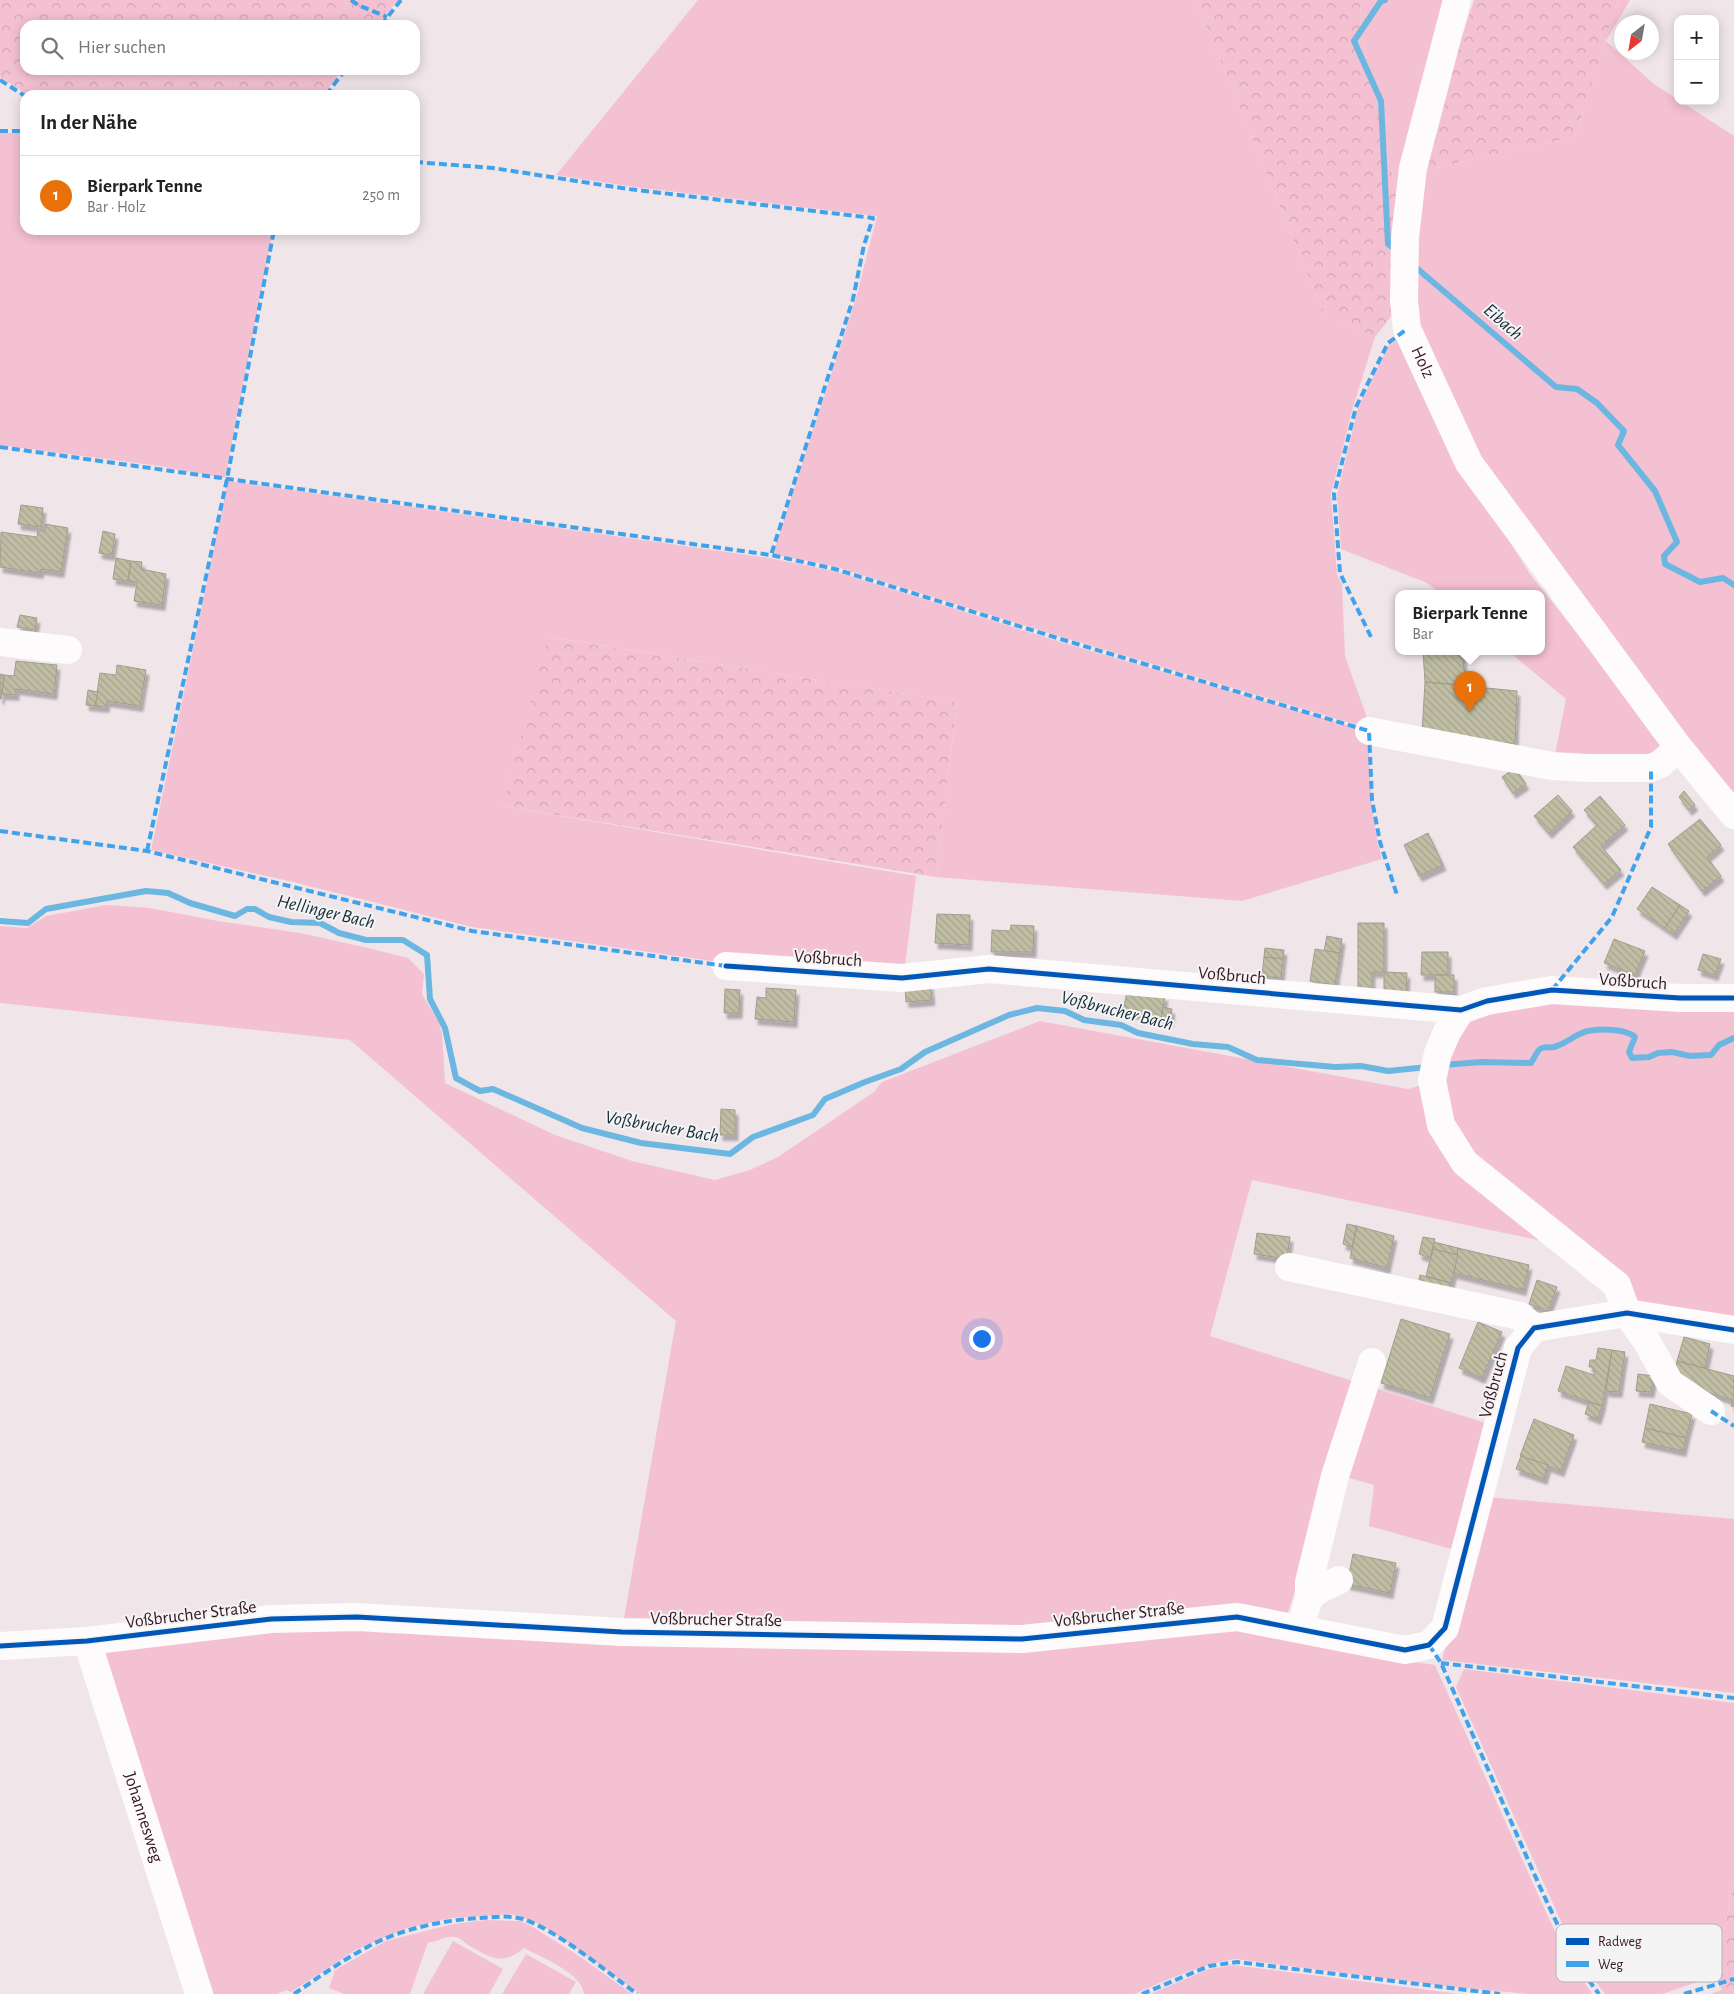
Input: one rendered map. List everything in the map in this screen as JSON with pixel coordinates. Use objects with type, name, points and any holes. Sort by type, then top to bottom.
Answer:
[{"type":"street","name":"Holz","points":[[1458,0],[1413,168],[1404,238],[1404,301],[1407,329],[1469,463],[1679,748]]},
{"type":"street","points":[[0,642],[68,650]]},
{"type":"street","points":[[1369,731],[1552,766],[1651,768],[1660,764],[1679,748],[1734,815]]},
{"type":"street","name":"Voßbruch","points":[[726,966],[902,978],[989,969],[1461,1010],[1487,1002],[1552,990],[1680,998],[1734,998]]},
{"type":"street","points":[[1461,1010],[1447,1032],[1438,1053],[1432,1080],[1441,1125],[1465,1162],[1617,1285],[1627,1312],[1647,1342],[1670,1383],[1711,1411]]},
{"type":"street","points":[[1289,1267],[1520,1316],[1534,1328],[1627,1312],[1734,1330]]},
{"type":"street","name":"Voßbruch","points":[[1429,1646],[1445,1628],[1518,1348],[1534,1328]]},
{"type":"street","points":[[1300,1630],[1309,1597],[1309,1582],[1335,1476],[1372,1362]]},
{"type":"street","points":[[1309,1597],[1314,1592],[1339,1580]]},
{"type":"street","name":"Voßbrucher Straße","points":[[0,1646],[87,1641],[270,1620],[357,1618],[622,1632],[1022,1639],[1237,1617],[1405,1650],[1429,1646]]},
{"type":"street","name":"Johannesweg","points":[[87,1641],[200,1994]]},
{"type":"green space","points":[[0,0],[398,0],[381,20],[20,20],[20,75],[338,75],[327,90],[20,90],[0,77]]},
{"type":"green space","points":[[698,0],[1196,0],[1324,315],[1375,337],[1353,407],[1331,494],[1337,574],[1342,584],[1345,656],[1371,729],[1065,638],[833,566],[773,554],[856,298],[877,216],[627,186],[556,175]]},
{"type":"green space","points":[[1196,0],[1360,0],[1362,37],[1398,199],[1396,310],[1375,337],[1324,315]]},
{"type":"green space","points":[[1360,0],[1446,0],[1398,199],[1362,37]]},
{"type":"green space","points":[[1474,0],[1618,0],[1575,137],[1417,172]]},
{"type":"green space","points":[[1618,0],[1630,0],[1621,15],[1614,15],[1614,27],[1606,41],[1614,48],[1614,60],[1627,60],[1654,84],[1674,97],[1674,105],[1686,105],[1734,136],[1734,806],[1472,461],[1407,302],[1417,172],[1575,137]]},
{"type":"green space","points":[[0,133],[20,133],[20,235],[272,235],[225,478],[159,466],[0,445]]},
{"type":"green space","points":[[1402,337],[1461,464],[1530,574],[1543,590],[1436,590],[1427,583],[1341,549],[1337,495],[1358,408],[1389,345]]},
{"type":"green space","points":[[228,481],[770,558],[834,571],[1064,643],[1368,731],[1373,811],[1382,859],[1242,901],[936,877],[957,702],[549,637],[502,806],[916,876],[904,975],[726,963],[472,927],[293,882],[151,850]]},
{"type":"green space","points":[[1545,593],[1614,680],[1662,748],[1659,760],[1553,764],[1566,699],[1513,655],[1545,655]]},
{"type":"green space","points":[[548,637],[957,702],[936,877],[502,806]]},
{"type":"green space","points":[[107,905],[150,908],[218,921],[300,933],[408,958],[424,974],[422,994],[438,1021],[442,1033],[445,1083],[555,1135],[632,1161],[715,1180],[750,1170],[778,1157],[874,1092],[882,1082],[1040,1021],[1408,1089],[1425,1084],[1429,1114],[1548,1242],[1252,1180],[1210,1336],[1489,1424],[1455,1550],[1369,1526],[1374,1485],[1332,1473],[1286,1619],[1010,1632],[623,1624],[676,1321],[350,1040],[0,1003],[0,926],[27,928],[46,916]]},
{"type":"green space","points":[[1553,1000],[1734,1001],[1734,1323],[1633,1303],[1561,1237],[1445,1125],[1441,1070],[1468,1022],[1488,1008]]},
{"type":"green space","points":[[1486,1497],[1734,1519],[1734,1693],[1442,1660]]},
{"type":"green space","points":[[1251,1629],[1393,1659],[1435,1665],[1556,1933],[1556,1982],[1584,1982],[1592,1994],[1528,1994],[1454,1987],[1235,1959],[1196,1969],[1135,1994],[640,1994],[534,1921],[511,1914],[451,1918],[407,1928],[357,1949],[291,1992],[286,1990],[277,1994],[206,1994],[99,1650],[263,1630]]},
{"type":"green space","points":[[1464,1669],[1734,1703],[1734,1880],[1722,1941],[1722,1924],[1562,1924],[1456,1687]]},
{"type":"green space","points":[[1734,1880],[1734,1994],[1710,1994],[1722,1990],[1718,1982],[1722,1982],[1722,1941]]},
{"type":"green space","points":[[486,1920],[521,1921],[531,1926],[579,1956],[632,1994],[584,1994],[582,1986],[576,1979],[560,1966],[524,1948],[509,1957],[496,1958],[483,1953],[458,1938],[451,1937],[428,1942],[410,1994],[344,1994],[329,1988],[335,1970],[386,1941],[453,1924]]},
{"type":"green space","points":[[453,1941],[503,1969],[489,1994],[423,1994]]},
{"type":"green space","points":[[526,1954],[576,1982],[569,1994],[502,1994]]},
{"type":"green space","points":[[1234,1965],[1460,1994],[1150,1994],[1209,1969]]},
{"type":"green space","points":[[1596,1982],[1697,1982],[1662,1994],[1605,1994]]},
{"type":"building","points":[[21,505],[43,508],[41,527],[18,524]]},
{"type":"building","points":[[45,524],[68,528],[61,572],[41,569],[40,573],[0,567],[1,532],[37,537],[38,530],[45,531]]},
{"type":"building","points":[[103,531],[115,534],[112,555],[99,553]]},
{"type":"building","points":[[116,558],[131,561],[128,581],[113,579]]},
{"type":"building","points":[[131,561],[142,562],[141,569],[166,574],[162,605],[134,601],[137,582],[128,581]]},
{"type":"building","points":[[20,615],[37,618],[35,630],[17,627]]},
{"type":"building","points":[[1423,655],[1462,655],[1466,685],[1425,682]]},
{"type":"building","points":[[16,661],[57,665],[54,694],[16,689],[16,695],[2,694],[4,675],[14,676]]},
{"type":"building","points":[[117,665],[146,670],[140,706],[107,701],[106,707],[95,706],[100,673],[116,675]]},
{"type":"building","points":[[0,674],[4,675],[1,699],[0,699]]},
{"type":"building","points":[[1425,682],[1517,691],[1515,744],[1422,733]]},
{"type":"building","points":[[88,690],[98,692],[95,706],[86,705]]},
{"type":"building","points":[[1515,768],[1526,784],[1513,793],[1502,777]]},
{"type":"building","points":[[1684,791],[1695,805],[1689,810],[1679,797]]},
{"type":"building","points":[[1558,795],[1572,811],[1549,833],[1534,816]]},
{"type":"building","points":[[1600,796],[1625,825],[1601,846],[1621,870],[1604,884],[1573,847],[1597,825],[1584,810]]},
{"type":"building","points":[[1700,819],[1721,845],[1707,857],[1721,876],[1702,891],[1668,844]]},
{"type":"building","points":[[1428,833],[1443,865],[1419,876],[1404,845]]},
{"type":"building","points":[[1652,887],[1680,905],[1665,928],[1637,909]]},
{"type":"building","points":[[1680,905],[1689,911],[1674,934],[1665,928]]},
{"type":"building","points":[[937,914],[970,915],[969,945],[935,943]]},
{"type":"building","points":[[1358,923],[1384,923],[1384,972],[1372,972],[1372,993],[1358,993]]},
{"type":"building","points":[[1011,925],[1034,926],[1033,952],[991,952],[992,930],[1010,931]]},
{"type":"building","points":[[1327,936],[1342,939],[1340,953],[1324,951]]},
{"type":"building","points":[[1614,939],[1645,951],[1635,975],[1604,963]]},
{"type":"building","points":[[1265,948],[1284,950],[1283,959],[1264,957]]},
{"type":"building","points":[[1315,949],[1340,953],[1335,985],[1310,981]]},
{"type":"building","points":[[1422,952],[1448,952],[1448,975],[1421,975]]},
{"type":"building","points":[[1703,954],[1721,959],[1715,975],[1698,970]]},
{"type":"building","points":[[1264,957],[1283,959],[1281,978],[1262,976]]},
{"type":"building","points":[[1384,972],[1407,973],[1406,993],[1384,993]]},
{"type":"building","points":[[1435,975],[1454,975],[1454,992],[1435,992]]},
{"type":"building","points":[[930,984],[932,1000],[906,1002],[905,986]]},
{"type":"building","points":[[766,988],[796,990],[794,1022],[755,1019],[757,997],[766,998]]},
{"type":"building","points":[[725,989],[740,990],[739,1013],[724,1013]]},
{"type":"building","points":[[1127,992],[1165,996],[1161,1019],[1123,1011]]},
{"type":"building","points":[[1163,1007],[1172,1009],[1170,1021],[1161,1019]]},
{"type":"building","points":[[721,1109],[735,1110],[735,1135],[720,1135]]},
{"type":"building","points":[[1347,1224],[1357,1226],[1352,1247],[1343,1244]]},
{"type":"building","points":[[1357,1226],[1394,1236],[1387,1268],[1350,1258]]},
{"type":"building","points":[[1257,1233],[1290,1237],[1287,1259],[1254,1254]]},
{"type":"building","points":[[1423,1237],[1435,1239],[1430,1258],[1419,1254]]},
{"type":"building","points":[[1434,1242],[1458,1248],[1457,1255],[1433,1249]]},
{"type":"building","points":[[1458,1248],[1529,1265],[1523,1290],[1454,1273]]},
{"type":"building","points":[[1433,1249],[1458,1255],[1451,1283],[1426,1276]]},
{"type":"building","points":[[1420,1275],[1451,1283],[1448,1296],[1417,1288]]},
{"type":"building","points":[[1537,1280],[1557,1287],[1548,1311],[1529,1304]]},
{"type":"building","points":[[1401,1319],[1450,1334],[1430,1398],[1381,1383]]},
{"type":"building","points":[[1478,1322],[1502,1332],[1482,1378],[1459,1368]]},
{"type":"building","points":[[1684,1337],[1710,1344],[1705,1368],[1677,1361]]},
{"type":"building","points":[[1598,1348],[1612,1350],[1602,1406],[1558,1391],[1566,1366],[1594,1375],[1595,1372],[1592,1367],[1589,1367],[1590,1360],[1596,1360]]},
{"type":"building","points":[[1612,1350],[1625,1352],[1619,1392],[1606,1391]]},
{"type":"building","points":[[1677,1361],[1734,1376],[1734,1407],[1731,1406],[1733,1400],[1672,1382]]},
{"type":"building","points":[[1638,1374],[1654,1376],[1651,1392],[1636,1391]]},
{"type":"building","points":[[1589,1402],[1602,1406],[1598,1419],[1585,1414]]},
{"type":"building","points":[[1650,1404],[1692,1414],[1686,1438],[1645,1428]]},
{"type":"building","points":[[1534,1419],[1574,1435],[1561,1471],[1520,1456]]},
{"type":"building","points":[[1645,1428],[1686,1438],[1683,1451],[1642,1442]]},
{"type":"building","points":[[1521,1456],[1548,1465],[1544,1479],[1516,1469]]},
{"type":"building","points":[[1353,1554],[1396,1563],[1390,1593],[1347,1584]]},
{"type":"waterway","name":"Eibach","points":[[1385,0],[1381,1],[1354,41],[1381,101],[1388,244],[1398,252]]},
{"type":"waterway","name":"Eibach","points":[[1413,265],[1556,387],[1577,389],[1597,403],[1624,431],[1618,445],[1655,491],[1677,542],[1664,556],[1665,564],[1700,582],[1723,578],[1734,585]]},
{"type":"waterway","name":"Voßbrucher Bach","points":[[0,921],[28,923],[46,909],[146,891],[168,893],[190,903],[235,916],[247,909],[255,909],[269,917],[291,922],[320,923],[339,933],[366,940],[403,940],[427,955],[430,999],[445,1028],[456,1078],[480,1091],[493,1089],[582,1128],[641,1143],[730,1154],[753,1137],[813,1115],[825,1099],[901,1069],[925,1052],[1009,1015],[1037,1008],[1065,1011],[1084,1020],[1121,1025],[1138,1033],[1193,1044],[1228,1047],[1257,1060],[1335,1067],[1361,1066],[1388,1071],[1428,1067]]},
{"type":"waterway","name":"Voßbrucher Bach","points":[[1443,1065],[1482,1062],[1531,1063],[1540,1049],[1558,1046],[1582,1033],[1594,1030],[1617,1030],[1635,1037],[1629,1052],[1632,1058],[1649,1057],[1658,1053],[1672,1052],[1690,1056],[1711,1055],[1719,1045],[1734,1038]]},
{"type":"marked path","points":[[351,0],[358,5],[387,17]]},
{"type":"marked path","points":[[385,20],[401,0]]},
{"type":"marked path","points":[[330,90],[341,75]]},
{"type":"marked path","points":[[0,80],[20,93]]},
{"type":"marked path","points":[[0,131],[20,131]]},
{"type":"marked path","points":[[420,162],[493,168],[628,189],[873,218],[864,245],[853,299],[771,555]]},
{"type":"marked path","points":[[147,851],[227,479],[273,235]]},
{"type":"marked path","points":[[1371,637],[1340,573],[1334,494],[1356,407],[1388,343],[1407,329]]},
{"type":"marked path","points":[[0,447],[771,555],[835,569],[1067,641],[1369,731],[1372,800],[1380,842],[1397,895]]},
{"type":"marked path","points":[[1552,990],[1612,917],[1651,827],[1651,768]]},
{"type":"marked path","points":[[0,831],[147,851],[472,931],[726,966]]},
{"type":"marked path","points":[[1711,1411],[1734,1426]]},
{"type":"marked path","points":[[1429,1645],[1441,1663],[1557,1924]]},
{"type":"marked path","points":[[1441,1663],[1734,1698]]},
{"type":"marked path","points":[[294,1994],[351,1956],[397,1934],[439,1923],[502,1917],[523,1919],[537,1925],[582,1952],[637,1994]]},
{"type":"marked path","points":[[1142,1994],[1209,1966],[1237,1962],[1500,1994]]},
{"type":"marked path","points":[[1684,1994],[1734,1979]]},
{"type":"marked path","points":[[1590,1982],[1599,1994]]},
{"type":"cycle path","points":[[726,966],[902,978],[989,969],[1461,1010],[1487,1001],[1552,990],[1680,998],[1734,998]]},
{"type":"cycle path","points":[[0,1646],[87,1641],[271,1619],[357,1617],[622,1632],[1022,1639],[1237,1617],[1405,1650],[1429,1645],[1445,1628],[1518,1348],[1534,1328],[1627,1313],[1734,1330]]},
{"type":"place","name":"Bierpark Tenne","points":[[1470,712]]},
{"type":"water label","name":"Hellinger Bach","points":[[326,912]]}]
